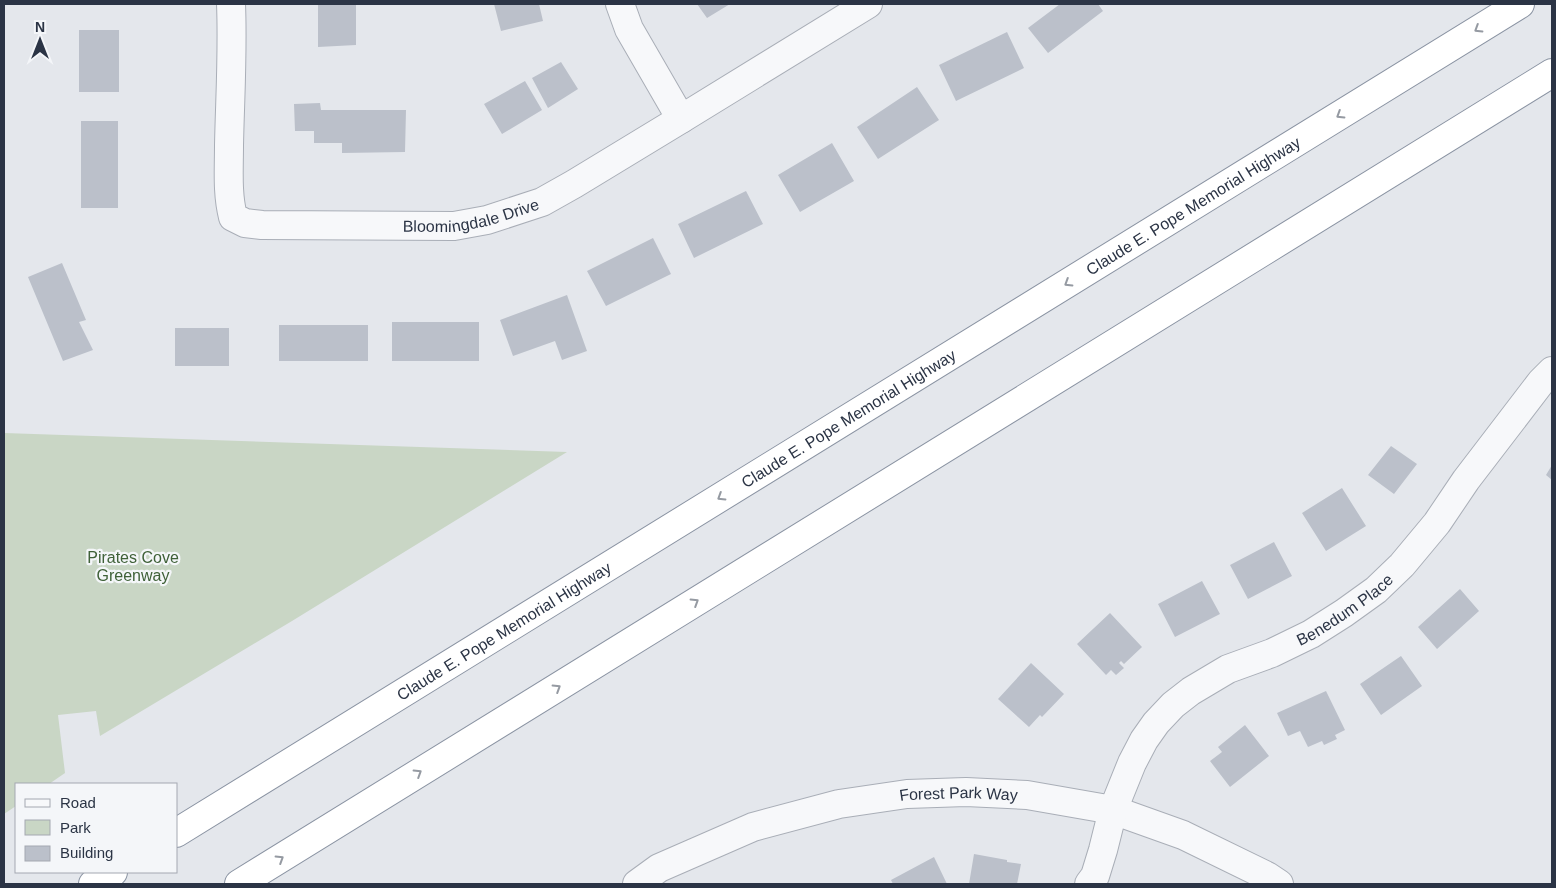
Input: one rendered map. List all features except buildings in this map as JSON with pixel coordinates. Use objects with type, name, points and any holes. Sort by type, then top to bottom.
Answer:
[{"type":"highway","name":"Claude E. Pope Memorial Highway","points":[[178,832],[1520,4]]},
{"type":"highway","points":[[239,884],[1552,73]]},
{"type":"highway","points":[[93,884],[111,873]]},
{"type":"street","name":"Bloomingdale Drive","points":[[232,4],[233,49],[229,200],[233,218],[245,223],[262,225],[454,226],[487,220],[542,202],[682,119],[868,4]]},
{"type":"street","points":[[620,4],[629,29],[682,119]]},
{"type":"street","name":"Benedum Place","points":[[1090,884],[1096,876],[1113,810],[1132,763],[1144,740],[1156,723],[1191,690],[1228,669],[1272,653],[1311,634],[1376,590],[1402,565],[1437,523],[1466,480],[1541,382],[1552,371]]},
{"type":"street","name":"Forest Park Way","points":[[637,884],[659,868],[753,827],[839,804],[907,794],[966,792],[1027,795],[1113,810],[1183,835],[1267,876],[1279,884]]},
{"type":"green space","name":"Pirates Cove Greenway","points":[[4,433],[567,452],[292,621],[100,736],[96,711],[58,715],[65,773],[50,783],[15,783],[15,807],[4,814]]}]
